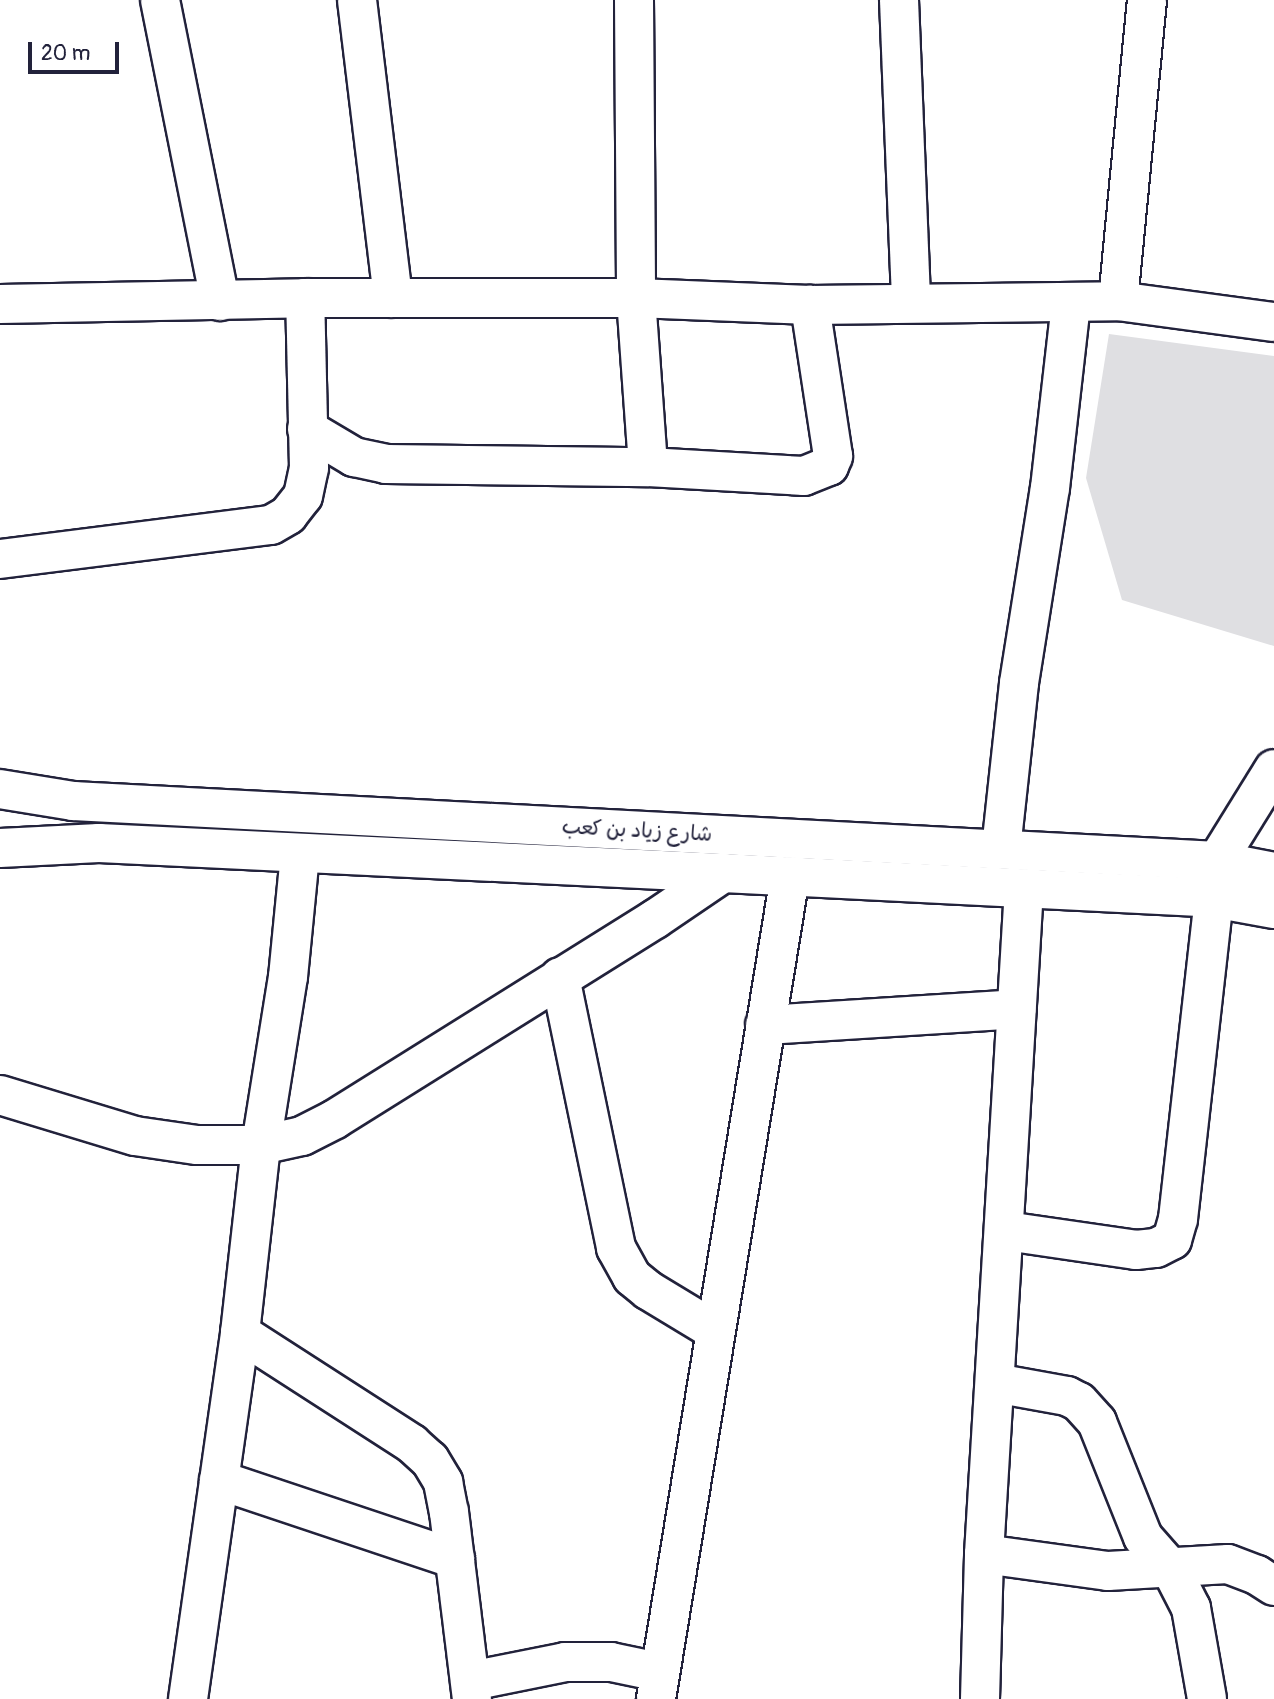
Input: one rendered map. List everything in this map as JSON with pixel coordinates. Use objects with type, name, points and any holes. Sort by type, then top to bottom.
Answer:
[{"type":"main road","points":[[160,0],[220,301]]},
{"type":"main road","points":[[357,0],[393,298]]},
{"type":"main road","points":[[634,0],[636,298],[648,467]]},
{"type":"main road","points":[[899,0],[911,301]]},
{"type":"main road","points":[[1118,301],[1147,0]]},
{"type":"main road","points":[[0,559],[271,525],[288,514],[303,496],[309,468],[304,298]]},
{"type":"main road","points":[[0,304],[304,298],[636,298],[810,305],[911,301],[1118,301],[1274,322]]},
{"type":"main road","points":[[1001,849],[1019,683],[1050,488],[1071,303]]},
{"type":"main road","points":[[307,429],[354,457],[386,464],[648,467],[804,476],[828,466],[833,444],[810,305]]},
{"type":"main road","points":[[1217,861],[1274,769]]},
{"type":"main road","name":"شارع زياد بن كعب","points":[[0,789],[73,801],[1217,861],[1265,888]]},
{"type":"main road","name":"شارع زياد بن كعب","points":[[0,848],[99,843],[1214,898],[1265,888]]},
{"type":"main road","points":[[188,1699],[240,1333],[261,1145],[288,977],[300,854]]},
{"type":"main road","points":[[0,1095],[135,1136],[197,1144],[261,1145],[302,1136],[335,1119],[655,919],[723,873]]},
{"type":"main road","points":[[240,1333],[412,1444],[430,1460],[443,1482],[471,1690],[565,1662],[611,1662],[658,1685],[790,876]]},
{"type":"main road","points":[[980,1699],[984,1554],[1006,1231],[1024,888]]},
{"type":"main road","points":[[1006,1231],[1136,1250],[1156,1248],[1172,1240],[1178,1219],[1214,898]]},
{"type":"main road","points":[[560,977],[612,1233],[623,1265],[648,1290],[714,1331]]},
{"type":"main road","points":[[765,1025],[1016,1009]]},
{"type":"main road","points":[[995,1383],[1067,1396],[1089,1412],[1105,1440],[1143,1537],[1171,1569],[1191,1608],[1207,1699]]},
{"type":"main road","points":[[219,1480],[455,1559]]},
{"type":"main road","points":[[984,1554],[1108,1571],[1228,1564],[1257,1575],[1274,1586]]},
{"type":"shaded area","points":[[1109,334],[1274,356],[1274,646],[1122,600],[1086,478]]}]
